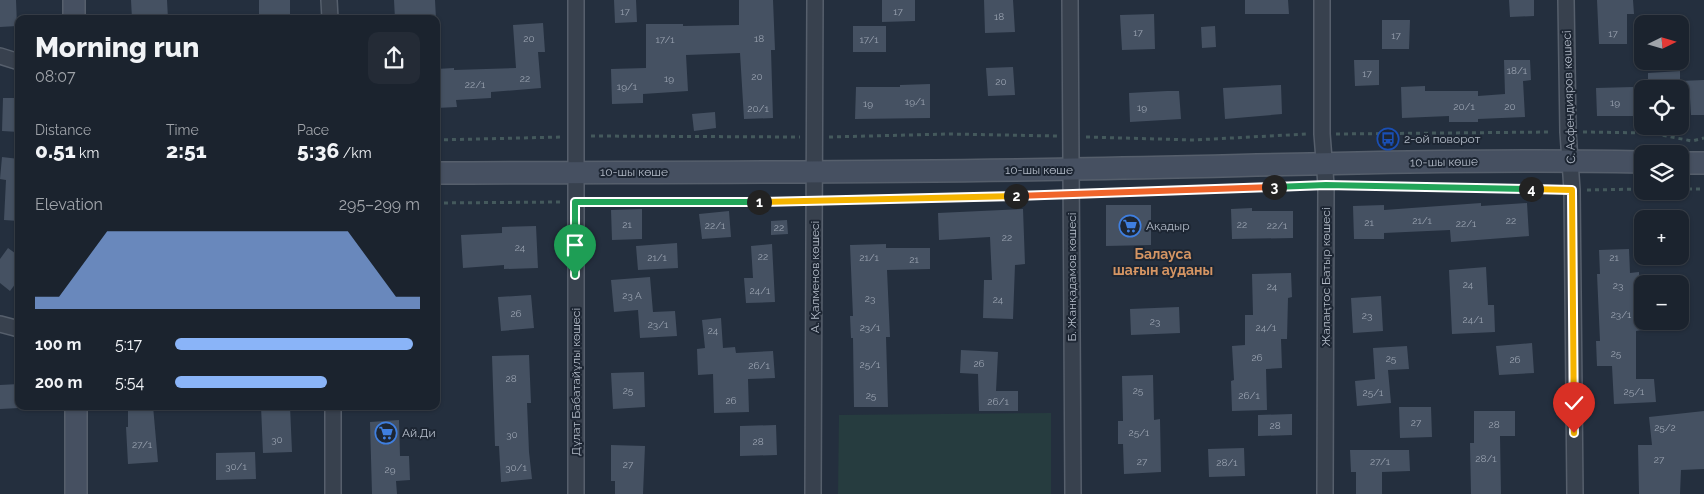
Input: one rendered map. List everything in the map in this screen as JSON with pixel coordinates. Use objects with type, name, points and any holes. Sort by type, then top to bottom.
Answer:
[{"type":"street","points":[[74,0],[74,15]]},
{"type":"street","points":[[330,0],[330,15]]},
{"type":"street","name":"Дұлат Бабатайұлы көшесі","points":[[576,0],[576,494]]},
{"type":"street","name":"А. Қалменов көшесі","points":[[813,494],[815,0]]},
{"type":"street","name":"Б. Жанқадамов көшесі","points":[[1070,0],[1073,494]]},
{"type":"street","name":"Жалаңтос Батыр көшесі","points":[[1322,0],[1322,134],[1326,185],[1325,494]]},
{"type":"street","name":"С. Асфендияров көшесі","points":[[1566,0],[1572,190],[1575,494]]},
{"type":"street","points":[[0,56],[15,61]]},
{"type":"street","name":"10-шы көше","points":[[440,173],[1072,169],[1324,163],[1634,162]]},
{"type":"street","points":[[1689,163],[1704,164]]},
{"type":"street","points":[[0,324],[15,328]]},
{"type":"street","points":[[76,410],[76,494]]},
{"type":"street","points":[[333,410],[334,494]]},
{"type":"path","points":[[440,204],[815,202],[1072,195],[1326,185],[1572,190],[1634,189]]},
{"type":"path","points":[[1689,189],[1704,189]]},
{"type":"green space","points":[[1051,413],[1051,494],[838,494],[839,415]]},
{"type":"building","points":[[0,0],[16,0],[15,26],[0,27]]},
{"type":"building","points":[[131,0],[167,0],[168,15],[132,15]]},
{"type":"building","points":[[259,0],[290,0],[290,15],[259,15]]},
{"type":"building","points":[[394,0],[435,0],[436,15],[395,15]]},
{"type":"building","points":[[614,0],[636,0],[637,22],[615,23]]},
{"type":"building","points":[[739,0],[773,0],[775,50],[771,50],[773,118],[744,119],[740,53],[686,55],[688,91],[643,94],[643,103],[612,104],[611,69],[646,68],[646,24],[683,24],[683,26],[739,25]]},
{"type":"building","points":[[882,0],[915,0],[915,21],[882,22]]},
{"type":"building","points":[[984,0],[1013,0],[1015,32],[985,33]]},
{"type":"building","points":[[1245,0],[1288,0],[1289,14],[1245,14]]},
{"type":"building","points":[[1509,0],[1534,0],[1534,16],[1510,17]]},
{"type":"building","points":[[1597,0],[1633,0],[1634,14],[1627,14],[1627,44],[1599,44]]},
{"type":"building","points":[[1154,14],[1155,49],[1122,50],[1120,15]]},
{"type":"building","points":[[1382,20],[1410,20],[1409,49],[1382,49]]},
{"type":"building","points":[[543,23],[545,52],[538,52],[541,88],[491,92],[491,98],[456,100],[457,107],[440,108],[440,69],[516,68],[513,25]]},
{"type":"building","points":[[853,26],[886,26],[886,52],[853,52]]},
{"type":"building","points":[[1215,26],[1216,47],[1202,48],[1201,27]]},
{"type":"building","points":[[1354,60],[1379,60],[1379,85],[1355,86]]},
{"type":"building","points":[[1504,60],[1530,60],[1531,80],[1523,81],[1525,117],[1478,119],[1478,122],[1449,122],[1449,116],[1402,118],[1401,87],[1425,86],[1425,91],[1478,91],[1478,96],[1505,94]]},
{"type":"building","points":[[1013,67],[1015,95],[988,96],[986,68]]},
{"type":"building","points":[[1680,71],[1680,80],[1648,80],[1648,73]]},
{"type":"building","points":[[1704,80],[1704,115],[1691,115],[1689,81]]},
{"type":"building","points":[[930,84],[930,118],[855,119],[856,87],[900,87],[900,85]]},
{"type":"building","points":[[1281,85],[1282,114],[1225,119],[1223,88]]},
{"type":"building","points":[[1633,87],[1633,116],[1597,116],[1596,88]]},
{"type":"building","points":[[1179,91],[1181,119],[1130,122],[1129,93]]},
{"type":"building","points":[[3,98],[15,98],[15,132],[2,131]]},
{"type":"building","points":[[715,112],[716,128],[694,131],[692,114]]},
{"type":"building","points":[[2,157],[15,159],[15,221],[4,220],[6,180],[0,179]]},
{"type":"building","points":[[1481,203],[1481,206],[1527,203],[1529,236],[1451,242],[1450,230],[1384,233],[1384,239],[1354,239],[1353,206],[1384,205],[1384,210]]},
{"type":"building","points":[[1106,205],[1151,205],[1151,245],[1106,246]]},
{"type":"building","points":[[1252,208],[1252,211],[1293,211],[1293,238],[1232,239],[1231,209]]},
{"type":"building","points":[[642,209],[642,239],[612,240],[611,210]]},
{"type":"building","points":[[1023,209],[1025,264],[1015,265],[1013,319],[983,318],[984,280],[992,280],[990,237],[939,240],[938,213]]},
{"type":"building","points":[[729,211],[731,237],[702,239],[699,214]]},
{"type":"building","points":[[787,220],[788,234],[771,235],[771,221]]},
{"type":"building","points":[[536,226],[538,268],[504,269],[504,265],[463,268],[461,235],[502,233],[502,227]]},
{"type":"building","points":[[677,243],[678,268],[638,270],[636,246]]},
{"type":"building","points":[[772,244],[775,302],[746,303],[744,278],[753,278],[751,246]]},
{"type":"building","points":[[886,244],[886,248],[930,248],[930,269],[887,270],[890,337],[886,337],[888,407],[854,407],[853,338],[851,338],[850,316],[853,316],[850,245]]},
{"type":"building","points":[[8,248],[15,253],[15,284],[10,291],[0,283],[0,259]]},
{"type":"building","points":[[1629,249],[1630,273],[1639,272],[1639,275],[1634,275],[1634,330],[1642,330],[1636,331],[1636,379],[1654,379],[1656,402],[1614,404],[1612,366],[1597,366],[1596,341],[1600,341],[1597,274],[1600,274],[1599,250]]},
{"type":"building","points":[[1486,267],[1488,305],[1494,305],[1495,332],[1452,334],[1449,270]]},
{"type":"building","points":[[1291,273],[1292,297],[1288,298],[1287,339],[1281,339],[1282,368],[1266,369],[1267,410],[1232,411],[1231,381],[1234,380],[1232,346],[1245,345],[1245,315],[1253,315],[1252,274]]},
{"type":"building","points":[[650,277],[653,312],[675,311],[677,336],[640,338],[638,310],[614,312],[611,280]]},
{"type":"building","points":[[531,295],[534,328],[501,331],[498,297]]},
{"type":"building","points":[[1381,296],[1383,331],[1353,333],[1351,298]]},
{"type":"building","points":[[1179,307],[1180,333],[1131,335],[1130,309]]},
{"type":"building","points":[[721,318],[723,348],[735,347],[736,353],[773,351],[775,378],[748,379],[749,412],[714,413],[713,374],[698,375],[697,349],[705,348],[702,320]]},
{"type":"building","points":[[1532,343],[1534,373],[1499,375],[1496,346]]},
{"type":"building","points":[[1407,346],[1409,369],[1388,370],[1391,403],[1357,406],[1355,381],[1375,379],[1373,348]]},
{"type":"building","points":[[961,350],[998,352],[996,391],[1018,391],[1018,411],[979,411],[978,374],[960,373]]},
{"type":"building","points":[[529,355],[531,403],[527,403],[532,479],[501,482],[499,446],[495,446],[492,356]]},
{"type":"building","points":[[644,372],[645,407],[613,409],[611,373]]},
{"type":"building","points":[[1153,375],[1154,420],[1160,419],[1161,472],[1124,474],[1123,444],[1118,444],[1118,421],[1123,421],[1122,376]]},
{"type":"building","points":[[15,384],[15,408],[0,409],[0,385]]},
{"type":"building","points":[[1399,407],[1431,407],[1432,437],[1400,438]]},
{"type":"building","points":[[128,410],[153,410],[158,462],[128,464],[126,427],[128,427]]},
{"type":"building","points":[[261,410],[290,410],[292,452],[263,453]]},
{"type":"building","points":[[1474,411],[1515,411],[1515,436],[1500,436],[1501,494],[1471,494],[1470,443],[1474,443]]},
{"type":"building","points":[[1704,411],[1704,469],[1681,470],[1680,494],[1639,494],[1638,445],[1652,445],[1649,417]]},
{"type":"building","points":[[1292,414],[1292,435],[1258,436],[1258,415]]},
{"type":"building","points":[[399,420],[400,456],[409,456],[410,480],[396,481],[397,494],[372,494],[370,422]]},
{"type":"building","points":[[776,425],[777,455],[740,456],[740,426]]},
{"type":"building","points":[[611,445],[645,446],[643,494],[615,494],[615,481],[611,481]]},
{"type":"building","points":[[1244,448],[1245,476],[1209,477],[1208,449]]},
{"type":"building","points":[[1350,450],[1409,450],[1410,471],[1382,472],[1382,494],[1356,494],[1356,472],[1351,472]]},
{"type":"building","points":[[255,452],[256,479],[216,480],[216,453]]},
{"type":"place","name":"2-ой поворот","points":[[1388,139]]},
{"type":"place","name":"Ақадыр","points":[[1130,226]]},
{"type":"place","name":"Ай.Ди","points":[[386,433]]},
{"type":"district","name":"Балауса шағын ауданы","points":[[1163,262]]},
{"type":"route","points":[[575,275],[575,202],[815,202],[1072,195],[1326,185],[1572,190],[1574,433]]}]
